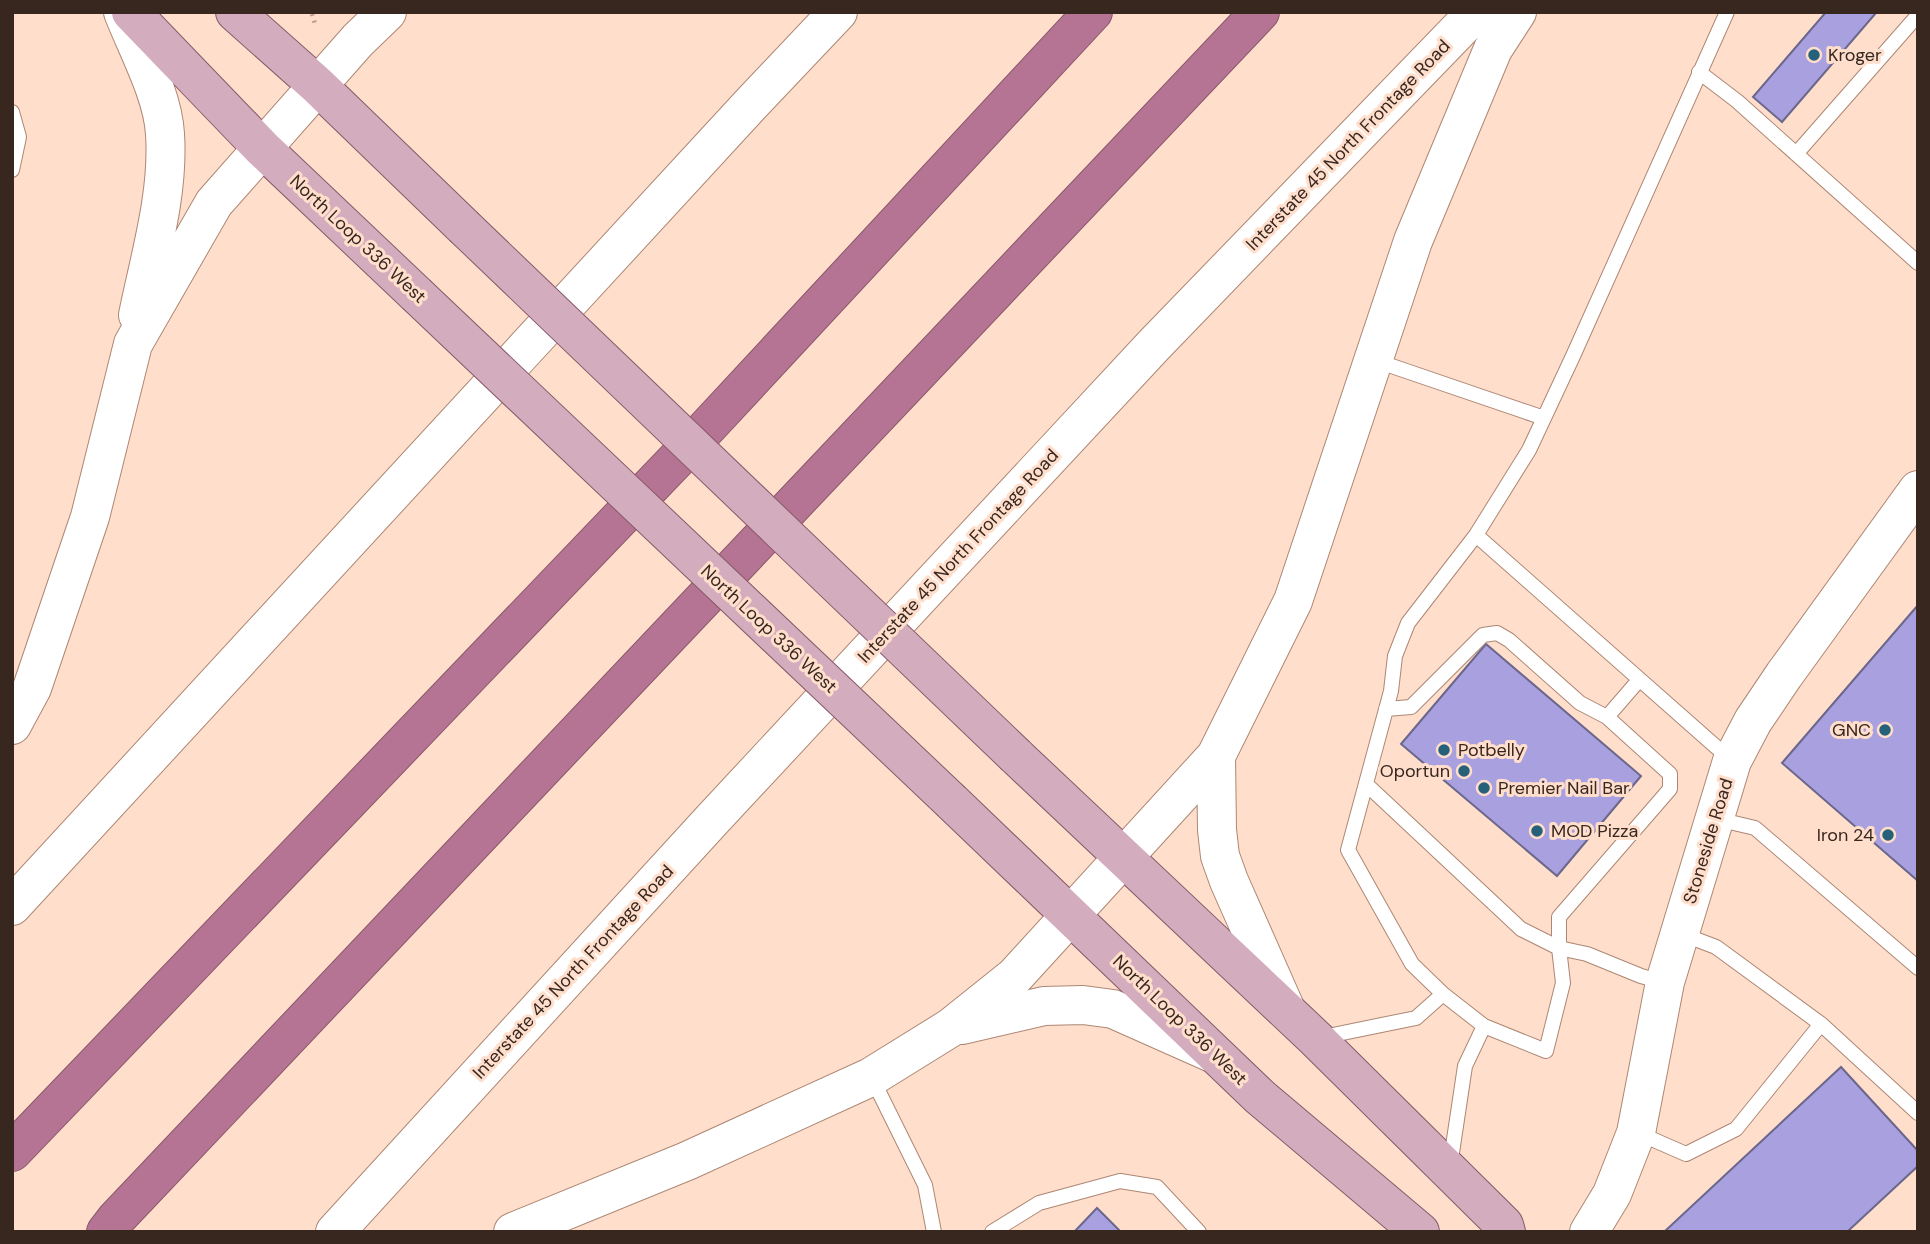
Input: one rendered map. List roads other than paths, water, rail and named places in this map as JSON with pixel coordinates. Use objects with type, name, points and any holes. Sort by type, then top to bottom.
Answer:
[{"type":"highway","points":[[12,1153],[699,436],[1093,12]]},
{"type":"highway","points":[[106,1232],[1260,12]]},
{"type":"main road","points":[[12,725],[32,688],[90,517],[133,344],[165,178],[165,132],[156,93],[122,12]]},
{"type":"main road","name":"North Loop 336 West","points":[[131,12],[262,148],[1071,914],[1260,1097],[1419,1231]]},
{"type":"main road","points":[[235,12],[317,85],[1016,757],[1286,1010],[1504,1225],[1506,1232]]},
{"type":"main road","points":[[133,344],[214,203],[317,85],[375,21],[387,12]]},
{"type":"main road","points":[[12,906],[838,12]]},
{"type":"main road","name":"Interstate 45 North Frontage Road","points":[[335,1232],[710,822],[1154,345],[1476,12]]},
{"type":"main road","points":[[513,1232],[687,1161],[871,1077],[950,1028],[1015,976],[1216,756],[1293,601],[1418,228],[1493,49],[1517,12]]},
{"type":"main road","name":"Stoneside Road","points":[[1589,1232],[1612,1194],[1636,1133],[1665,982],[1732,761],[1753,721],[1772,693],[1918,490]]},
{"type":"main road","points":[[1216,756],[1220,856],[1286,1010]]},
{"type":"main road","points":[[950,1028],[1044,1006],[1083,1005],[1113,1009],[1217,1056]]},
{"type":"lane","points":[[1386,709],[1411,707],[1483,635],[1497,633],[1509,640],[1580,703],[1607,717],[1670,774],[1670,789],[1559,917],[1563,983],[1546,1051],[1484,1026],[1443,994],[1412,964],[1348,850],[1366,784],[1386,709],[1391,691],[1395,656],[1408,623],[1476,535],[1529,450],[1727,12]]},
{"type":"lane","points":[[1796,154],[1918,15]]},
{"type":"lane","points":[[1699,72],[1737,101],[1918,263]]},
{"type":"lane","points":[[12,111],[19,137],[12,170]]},
{"type":"lane","points":[[1372,360],[1544,418]]},
{"type":"lane","points":[[1476,535],[1732,761]]},
{"type":"lane","points":[[1607,717],[1639,680]]},
{"type":"lane","points":[[1366,784],[1521,929],[1559,948],[1587,954],[1641,976],[1665,982]]},
{"type":"lane","points":[[1715,818],[1755,828],[1918,968]]},
{"type":"lane","points":[[1679,933],[1716,947],[1821,1024],[1918,1113]]},
{"type":"lane","points":[[1316,1039],[1416,1018],[1443,994]]},
{"type":"lane","points":[[1636,1133],[1686,1154],[1736,1129],[1821,1024]]},
{"type":"lane","points":[[1450,1172],[1465,1066],[1484,1026]]},
{"type":"lane","points":[[871,1077],[925,1185],[934,1232]]},
{"type":"lane","points":[[992,1232],[1039,1203],[1120,1181],[1157,1187],[1199,1232]]},
{"type":"place","name":"Kroger","points":[[1814,55]]},
{"type":"place","name":"GNC","points":[[1885,730]]},
{"type":"place","name":"Potbelly","points":[[1444,750]]},
{"type":"place","name":"Oportun","points":[[1464,771]]},
{"type":"place","name":"Premier Nail Bar","points":[[1484,788]]},
{"type":"place","name":"MOD Pizza","points":[[1537,831]]},
{"type":"place","name":"Iron 24","points":[[1888,835]]}]
